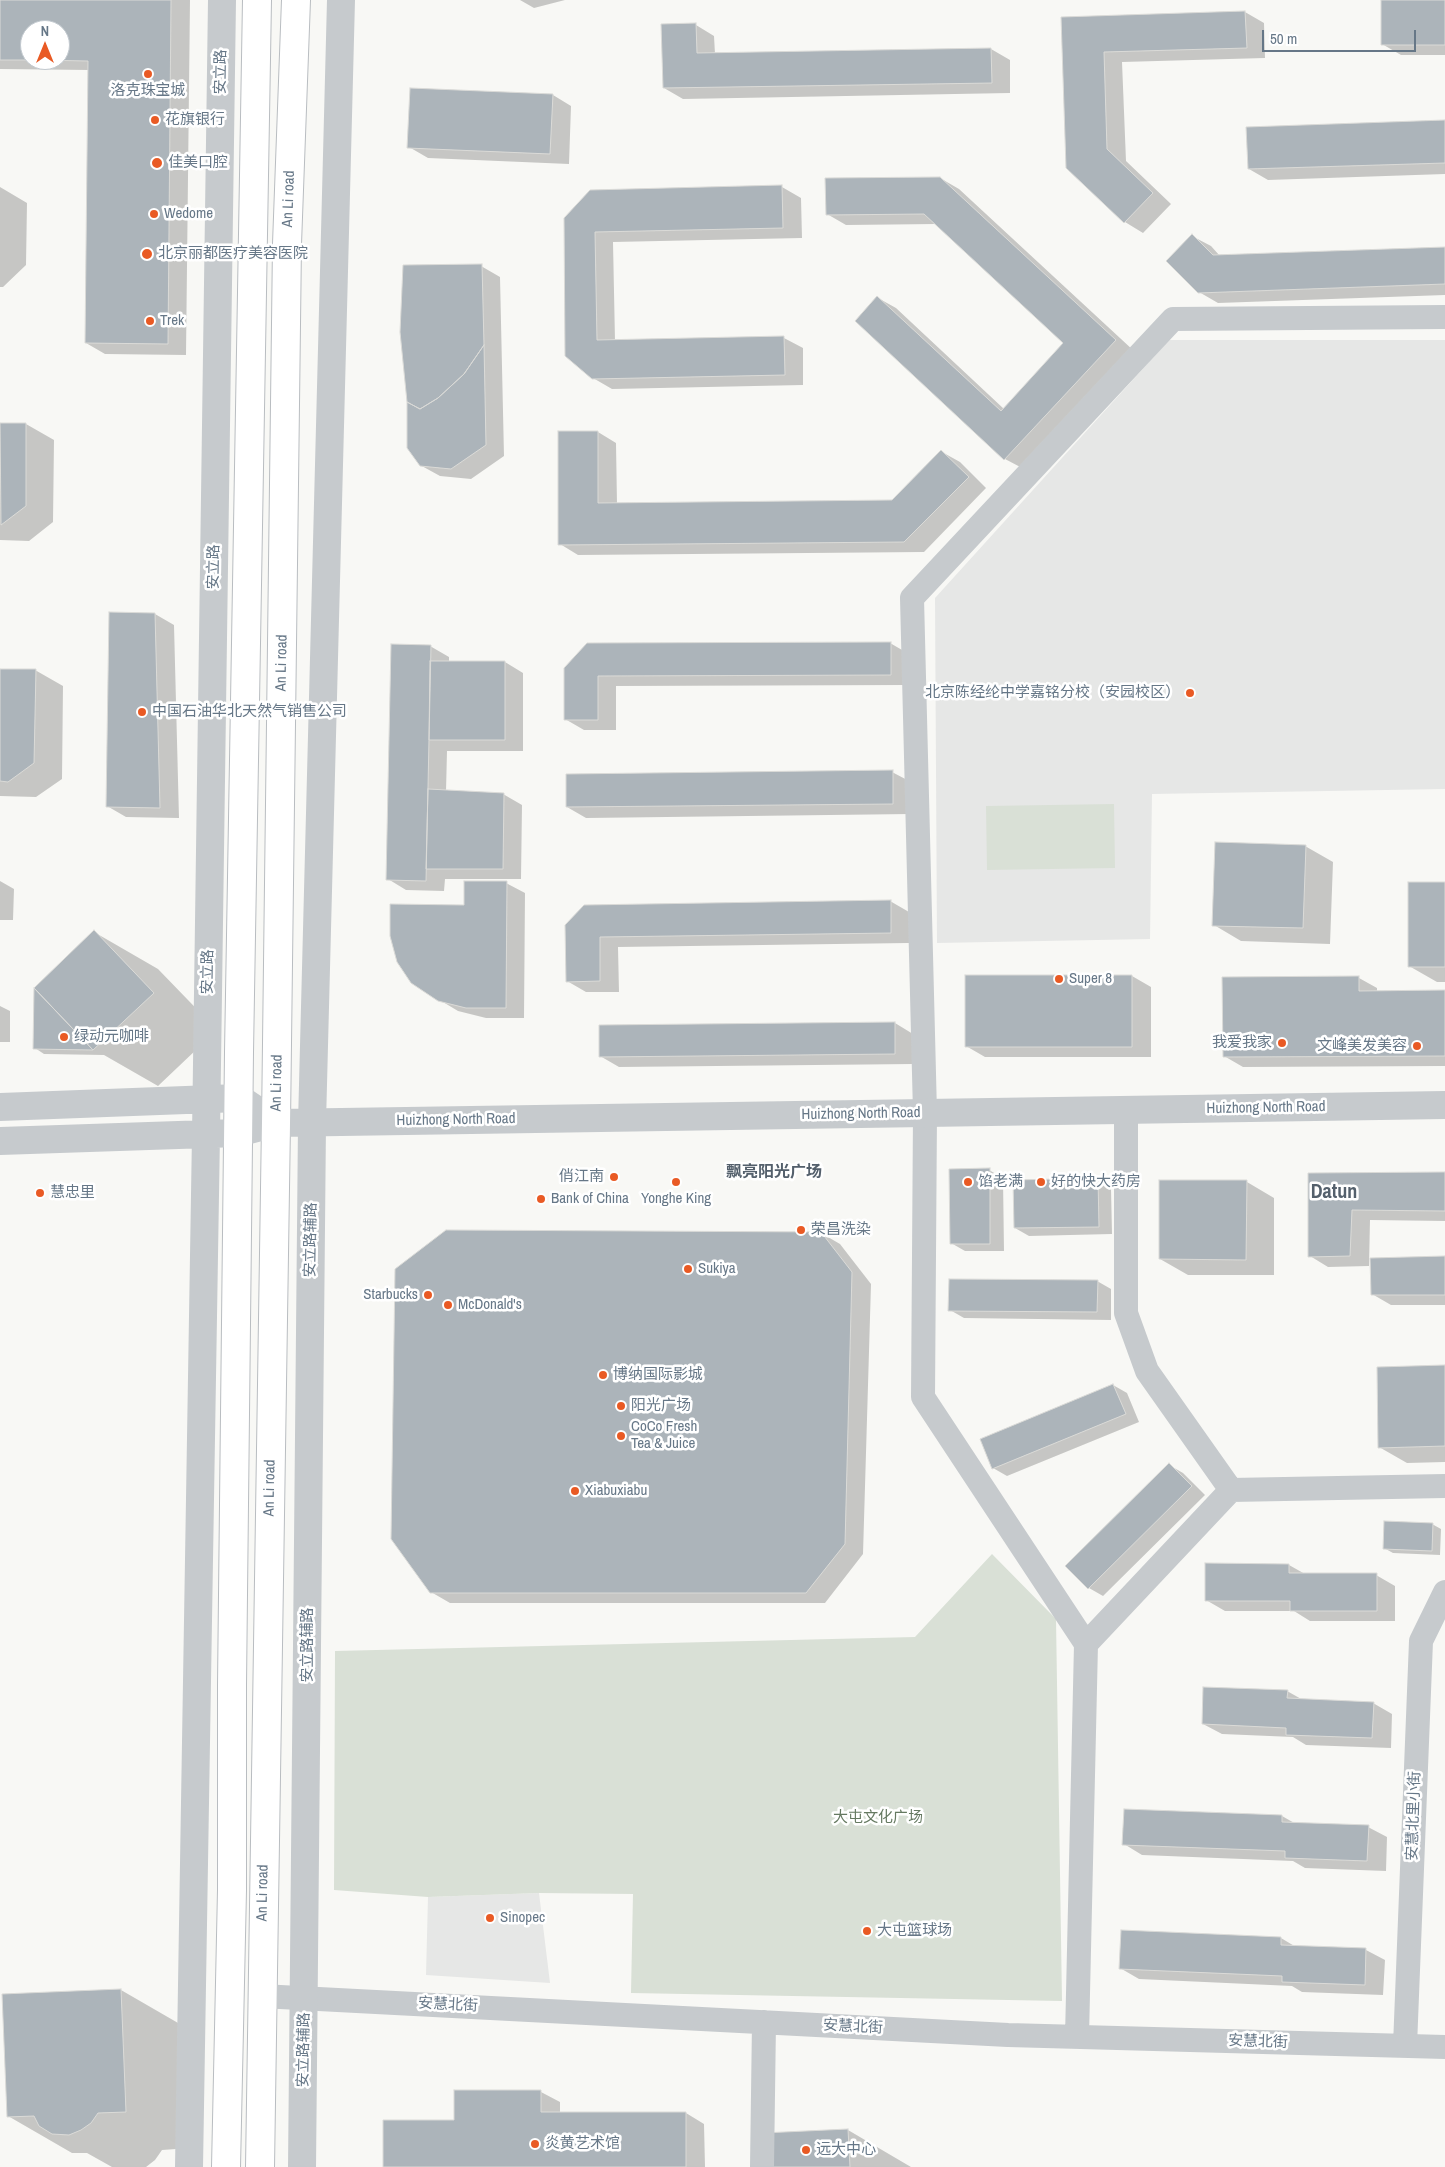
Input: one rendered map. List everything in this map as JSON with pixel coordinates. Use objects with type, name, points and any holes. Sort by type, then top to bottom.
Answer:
[{"type":"main road","name":"An Li road","points":[[226,2167],[232,1890],[232,1685],[238,1133],[256,0]]},
{"type":"main road","name":"An Li road","points":[[260,2167],[287,244],[296,0]]},
{"type":"street","name":"安立路","points":[[206,1134],[222,0]]},
{"type":"street","points":[[312,1123],[341,0]]},
{"type":"street","points":[[1077,2037],[1086,1644],[923,1398],[925,1113],[912,598],[1173,319],[1445,317]]},
{"type":"street","points":[[0,1108],[239,1098],[276,1123]]},
{"type":"street","name":"Huizhong North Road","points":[[0,1141],[238,1133],[276,1123],[1445,1106]]},
{"type":"street","points":[[1126,1110],[1126,1313],[1148,1371],[1231,1490]]},
{"type":"street","name":"安立路辅路","points":[[302,2167],[312,1123]]},
{"type":"street","points":[[188,2167],[206,1134]]},
{"type":"street","points":[[1086,1644],[1231,1490],[1445,1486]]},
{"type":"street","name":"安慧北里小街","points":[[1405,2046],[1421,1641],[1445,1592]]},
{"type":"street","name":"安慧北街","points":[[261,1996],[1077,2037],[1445,2047]]},
{"type":"street","points":[[762,2167],[764,2022]]},
{"type":"shaded area","name":"北京陈经纶中学嘉铭分校（安园校区）","points":[[1169,340],[1445,340],[1445,789],[1152,794],[1150,939],[937,943],[935,598]]},
{"type":"shaded area","points":[[539,1893],[550,1983],[426,1975],[428,1897]]},
{"type":"green space","points":[[1114,804],[1115,868],[987,870],[986,806]]},
{"type":"green space","name":"大屯文化广场","points":[[992,1554],[1056,1619],[1062,2001],[631,1993],[633,1894],[539,1893],[428,1897],[334,1890],[335,1651],[915,1637]]},
{"type":"building","points":[[0,0],[171,0],[168,344],[85,343],[88,61],[70,61],[70,20],[20,20],[20,60],[0,60]]},
{"type":"building","points":[[1381,0],[1445,0],[1445,45],[1381,45]]},
{"type":"building","points":[[1245,11],[1247,48],[1104,52],[1107,149],[1153,193],[1124,223],[1066,168],[1061,17]]},
{"type":"building","points":[[696,23],[697,53],[991,48],[992,83],[663,88],[661,24]]},
{"type":"building","points":[[410,88],[553,94],[550,154],[407,148]]},
{"type":"building","points":[[1445,120],[1445,163],[1248,169],[1246,127]]},
{"type":"building","points":[[940,177],[1116,340],[1004,460],[855,321],[877,296],[1001,411],[1063,343],[924,214],[826,215],[825,178]]},
{"type":"building","points":[[782,185],[783,228],[595,232],[597,340],[784,336],[785,375],[592,379],[565,356],[564,218],[590,190]]},
{"type":"building","points":[[1192,234],[1213,255],[1445,247],[1445,284],[1198,293],[1166,261]]},
{"type":"building","points":[[482,264],[484,345],[464,374],[438,398],[420,409],[407,402],[400,332],[403,265]]},
{"type":"building","points":[[484,345],[486,445],[451,469],[420,466],[407,448],[407,402],[420,409],[438,398],[464,374]]},
{"type":"building","points":[[0,423],[26,423],[26,506],[1,525]]},
{"type":"building","points":[[558,431],[598,431],[598,503],[892,500],[941,450],[969,477],[904,542],[558,545]]},
{"type":"building","name":"中国石油华北天然气销售公司","points":[[109,612],[155,613],[160,808],[106,807]]},
{"type":"building","points":[[891,642],[891,675],[598,676],[598,720],[564,720],[564,668],[587,643]]},
{"type":"building","points":[[391,644],[431,645],[426,881],[386,880]]},
{"type":"building","points":[[430,661],[505,661],[505,740],[429,740]]},
{"type":"building","points":[[0,669],[36,669],[34,763],[8,782],[0,781]]},
{"type":"building","points":[[893,770],[893,804],[566,807],[566,774]]},
{"type":"building","points":[[428,789],[504,793],[503,869],[426,869]]},
{"type":"building","points":[[1215,842],[1306,845],[1303,928],[1212,926]]},
{"type":"building","points":[[464,881],[507,881],[506,1008],[466,1008],[438,1001],[411,983],[397,962],[390,936],[390,904],[464,905]]},
{"type":"building","points":[[1408,882],[1445,882],[1445,967],[1408,967]]},
{"type":"building","points":[[891,900],[891,933],[600,937],[600,981],[566,982],[565,925],[584,905]]},
{"type":"building","points":[[94,930],[154,993],[93,1050],[34,988]]},
{"type":"building","points":[[965,975],[1132,975],[1132,1047],[965,1047]]},
{"type":"building","points":[[1359,976],[1359,991],[1445,990],[1445,1056],[1223,1057],[1222,977]]},
{"type":"building","points":[[34,988],[93,1050],[33,1049]]},
{"type":"building","points":[[895,1022],[895,1054],[599,1057],[599,1025]]},
{"type":"building","points":[[990,1168],[990,1244],[950,1244],[949,1169]]},
{"type":"building","points":[[1445,1172],[1445,1211],[1352,1210],[1350,1256],[1308,1257],[1308,1173]]},
{"type":"building","points":[[1098,1178],[1099,1227],[1014,1228],[1013,1180]]},
{"type":"building","points":[[1159,1180],[1247,1180],[1246,1260],[1159,1259]]},
{"type":"building","name":"阳光广场","points":[[446,1230],[821,1232],[852,1272],[845,1544],[806,1593],[430,1593],[391,1539],[395,1269]]},
{"type":"building","points":[[1445,1256],[1445,1295],[1371,1295],[1370,1258]]},
{"type":"building","points":[[949,1279],[1098,1280],[1097,1312],[948,1311]]},
{"type":"building","points":[[1445,1365],[1445,1446],[1378,1448],[1377,1367]]},
{"type":"building","points":[[1113,1384],[1126,1414],[992,1469],[980,1439]]},
{"type":"building","points":[[1169,1463],[1192,1486],[1088,1589],[1065,1566]]},
{"type":"building","points":[[1384,1521],[1433,1523],[1432,1551],[1383,1549]]},
{"type":"building","points":[[1205,1563],[1289,1564],[1289,1573],[1377,1573],[1377,1611],[1290,1611],[1290,1601],[1205,1601]]},
{"type":"building","points":[[1203,1687],[1288,1690],[1287,1698],[1374,1702],[1372,1738],[1286,1735],[1286,1728],[1202,1724]]},
{"type":"building","points":[[1124,1809],[1282,1815],[1282,1822],[1369,1825],[1367,1861],[1285,1858],[1285,1851],[1122,1845]]},
{"type":"building","points":[[1121,1930],[1281,1937],[1281,1945],[1366,1948],[1365,1985],[1282,1982],[1282,1976],[1119,1969]]},
{"type":"building","points":[[121,1989],[126,2112],[98,2113],[91,2123],[69,2135],[52,2134],[39,2126],[34,2116],[7,2117],[2,1994]]},
{"type":"building","name":"炎黄艺术馆","points":[[454,2090],[541,2090],[541,2112],[686,2112],[686,2167],[383,2167],[383,2120],[454,2120]]},
{"type":"building","name":"远大中心","points":[[848,2129],[850,2167],[764,2167],[763,2133]]},
{"type":"place","name":"洛克珠宝城","points":[[148,74]]},
{"type":"place","name":"花旗银行","points":[[155,120]]},
{"type":"place","name":"佳美口腔","points":[[157,163]]},
{"type":"place","name":"Wedome","points":[[154,214]]},
{"type":"place","name":"北京丽都医疗美容医院","points":[[147,254]]},
{"type":"place","name":"Trek","points":[[150,321]]},
{"type":"place","name":"北京陈经纶中学嘉铭分校（安园校区）","points":[[1190,693]]},
{"type":"place","name":"中国石油华北天然气销售公司","points":[[142,712]]},
{"type":"place","name":"Super 8","points":[[1059,979]]},
{"type":"place","name":"绿动元咖啡","points":[[64,1037]]},
{"type":"place","name":"我爱我家","points":[[1282,1043]]},
{"type":"place","name":"文峰美发美容","points":[[1417,1046]]},
{"type":"place","name":"俏江南","points":[[614,1177]]},
{"type":"place","name":"Yonghe King","points":[[676,1182]]},
{"type":"place","name":"馅老满","points":[[968,1182]]},
{"type":"place","name":"好的快大药房","points":[[1041,1182]]},
{"type":"place","name":"慧忠里","points":[[40,1193]]},
{"type":"place","name":"Bank of China","points":[[541,1199]]},
{"type":"place","name":"荣昌洗染","points":[[801,1230]]},
{"type":"place","name":"Sukiya","points":[[688,1269]]},
{"type":"place","name":"Starbucks","points":[[428,1295]]},
{"type":"place","name":"McDonald's","points":[[448,1305]]},
{"type":"place","name":"博纳国际影城","points":[[603,1375]]},
{"type":"place","name":"阳光广场","points":[[621,1406]]},
{"type":"place","name":"CoCo Fresh Tea & Juice","points":[[621,1436]]},
{"type":"place","name":"Xiabuxiabu","points":[[575,1491]]},
{"type":"place","name":"Sinopec","points":[[490,1918]]},
{"type":"place","name":"大屯篮球场","points":[[867,1931]]},
{"type":"place","name":"炎黄艺术馆","points":[[535,2144]]},
{"type":"place","name":"远大中心","points":[[806,2150]]},
{"type":"district","name":"飘亮阳光广场","points":[[774,1173]]},
{"type":"district","name":"Datun","points":[[1334,1193]]}]
